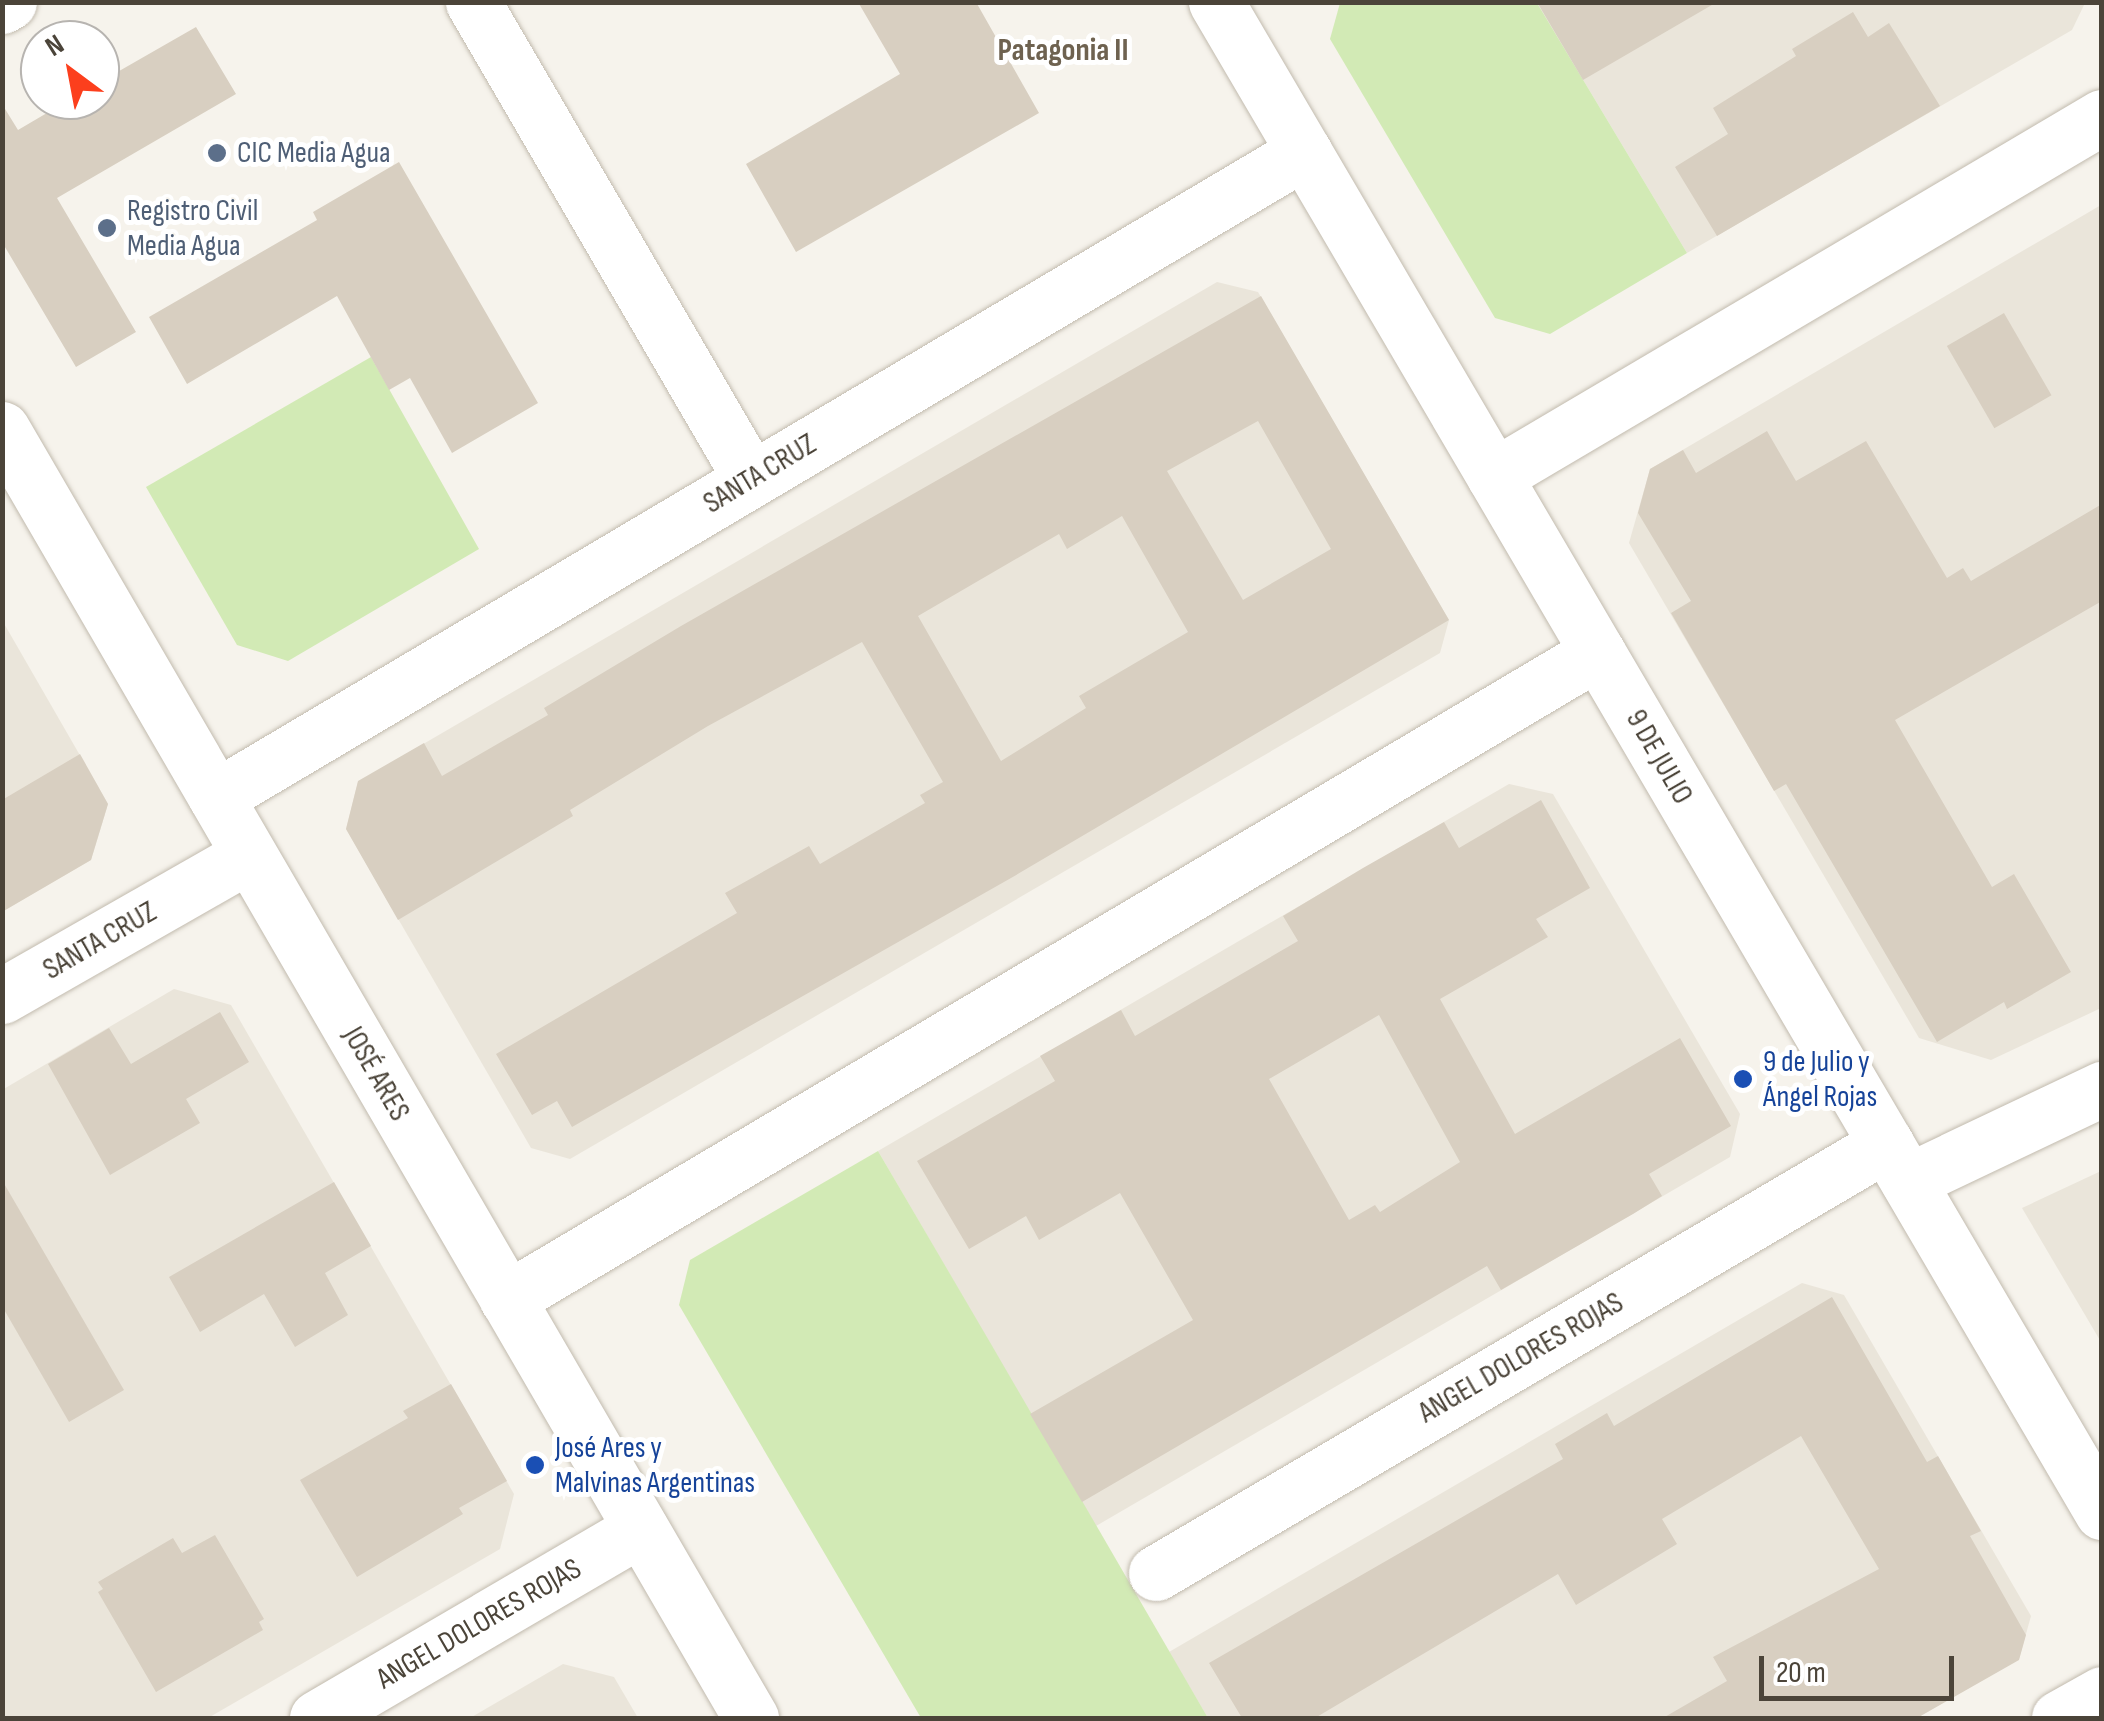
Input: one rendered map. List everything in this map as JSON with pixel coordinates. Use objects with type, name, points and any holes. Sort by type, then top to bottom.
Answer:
[{"type":"street","points":[[2,6],[9,2]]},
{"type":"street","points":[[473,2],[751,479]]},
{"type":"street","name":"9 DE JULIO","points":[[1216,2],[2102,1512]]},
{"type":"street","points":[[1494,476],[2102,117]]},
{"type":"street","name":"SANTA CRUZ","points":[[216,797],[1304,152]]},
{"type":"street","name":"JOSÉ ARES","points":[[2,429],[751,1718]]},
{"type":"street","points":[[507,1299],[1598,652]]},
{"type":"street","name":"SANTA CRUZ","points":[[2,996],[249,855]]},
{"type":"street","name":"ANGEL DOLORES ROJAS","points":[[1156,1573],[1896,1162],[2102,1088]]},
{"type":"street","name":"ANGEL DOLORES ROJAS","points":[[317,1718],[641,1529]]},
{"type":"street","points":[[2059,1718],[2102,1694]]},
{"type":"shaded area","points":[[1537,3],[2085,3],[2072,30],[1687,253]]},
{"type":"shaded area","points":[[2101,205],[2101,1008],[1991,1060],[1919,1038],[1629,543],[1650,469]]},
{"type":"shaded area","points":[[1217,282],[1258,292],[1449,620],[1440,653],[570,1159],[531,1148],[346,829],[358,782]]},
{"type":"shaded area","points":[[2,620],[108,804],[91,860],[3,911]]},
{"type":"shaded area","points":[[1509,784],[1553,794],[1740,1114],[1730,1157],[1096,1526],[878,1151]]},
{"type":"shaded area","points":[[174,989],[231,1005],[514,1494],[500,1549],[208,1718],[3,1718],[2,1090]]},
{"type":"shaded area","points":[[2101,1171],[2101,1342],[2022,1208]]},
{"type":"shaded area","points":[[1802,1283],[1844,1295],[2031,1616],[2019,1659],[1917,1718],[1208,1718],[1169,1652]]},
{"type":"shaded area","points":[[563,1664],[614,1677],[638,1718],[470,1718]]},
{"type":"green space","points":[[1340,3],[1537,3],[1687,253],[1550,334],[1495,318],[1330,39]]},
{"type":"green space","points":[[371,357],[479,549],[288,661],[237,645],[146,487]]},
{"type":"green space","points":[[878,1151],[1208,1718],[921,1718],[679,1305],[690,1260]]},
{"type":"building","points":[[858,2],[976,2],[1039,113],[796,252],[746,164],[900,74]]},
{"type":"building","points":[[1537,2],[1717,2],[1583,80]]},
{"type":"building","points":[[1853,12],[1868,37],[1889,23],[1940,106],[1717,236],[1675,167],[1728,134],[1713,108],[1796,56],[1792,49]]},
{"type":"building","points":[[196,27],[236,94],[57,198],[136,332],[76,367],[2,242],[2,104],[18,130],[35,120],[120,120],[120,71]]},
{"type":"building","points":[[399,162],[538,403],[452,453],[410,378],[389,390],[337,296],[187,384],[149,317],[317,220],[313,212]]},
{"type":"building","points":[[1261,296],[1449,620],[1011,878],[572,1127],[557,1101],[532,1115],[496,1054],[737,913],[725,893],[809,846],[820,864],[925,803],[920,795],[943,782],[862,642],[708,726],[570,810],[573,816],[398,920],[346,829],[358,781],[424,743],[442,776],[548,715],[544,708]],"holes":[[[1258,421],[1331,549],[1243,600],[1167,471]],[[1122,516],[1188,632],[1079,696],[1086,708],[1001,761],[918,616],[1059,534],[1067,549]]]},
{"type":"building","points":[[2004,313],[2052,395],[1994,428],[1947,346]]},
{"type":"building","points":[[1767,431],[1796,481],[1866,441],[1947,578],[1963,568],[1971,581],[2102,504],[2102,601],[1895,720],[1992,887],[2014,874],[2071,972],[2007,1009],[2004,1002],[1937,1042],[1786,784],[1774,791],[1671,613],[1691,601],[1638,513],[1650,469],[1683,450],[1696,473]]},
{"type":"building","points":[[80,754],[108,804],[91,860],[2,912],[2,800]]},
{"type":"building","points":[[1541,800],[1590,888],[1536,919],[1548,937],[1440,999],[1515,1134],[1680,1038],[1731,1126],[1649,1174],[1662,1196],[1633,1214],[1501,1290],[1487,1266],[1082,1502],[1030,1414],[1193,1320],[1120,1193],[1039,1240],[1026,1216],[969,1249],[917,1161],[1055,1081],[1040,1056],[1121,1010],[1135,1036],[1298,941],[1283,916],[1363,868],[1444,822],[1459,848]],"holes":[[[1379,1015],[1460,1162],[1380,1212],[1375,1205],[1349,1220],[1269,1079]]]},
{"type":"building","points":[[220,1012],[249,1062],[186,1099],[200,1123],[110,1175],[48,1064],[109,1028],[131,1064]]},
{"type":"building","points":[[2,1180],[124,1390],[69,1422],[2,1306]]},
{"type":"building","points":[[334,1182],[371,1246],[325,1273],[348,1315],[295,1347],[264,1294],[200,1332],[169,1277]]},
{"type":"building","points":[[1832,1297],[1927,1462],[1938,1456],[1981,1531],[1970,1536],[2026,1635],[2019,1660],[1917,1718],[1663,1718],[1727,1681],[1713,1657],[1879,1569],[1801,1436],[1662,1519],[1677,1544],[1576,1605],[1558,1574],[1315,1718],[1242,1718],[1209,1663],[1563,1459],[1555,1444],[1607,1413],[1614,1426]]},
{"type":"building","points":[[451,1384],[507,1481],[459,1508],[463,1514],[357,1577],[300,1480],[408,1418],[403,1411]]},
{"type":"building","points":[[215,1535],[264,1619],[259,1622],[263,1630],[156,1692],[98,1592],[103,1589],[98,1582],[173,1538],[182,1553]]},
{"type":"place","name":"CIC Media Agua","points":[[217,153]]},
{"type":"place","name":"Registro Civil Media Agua","points":[[107,228]]},
{"type":"place","name":"9 de Julio y Ángel Rojas","points":[[1743,1079]]},
{"type":"place","name":"José Ares y Malvinas Argentinas","points":[[535,1465]]},
{"type":"district","name":"Patagonia II","points":[[1063,51]]}]
